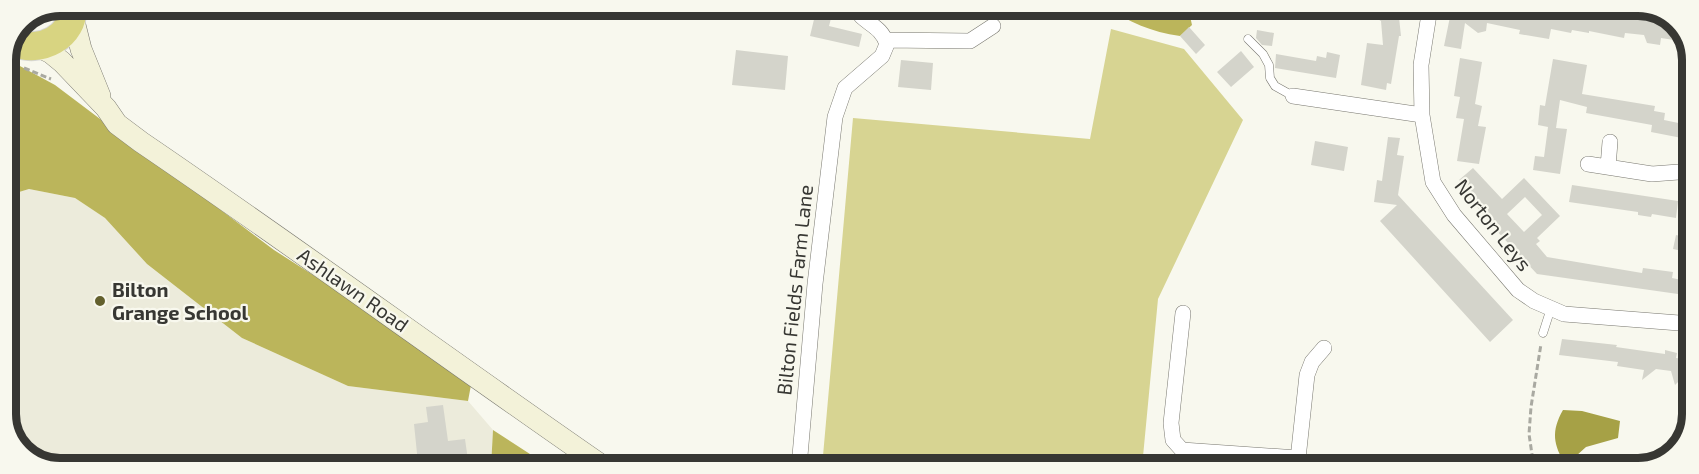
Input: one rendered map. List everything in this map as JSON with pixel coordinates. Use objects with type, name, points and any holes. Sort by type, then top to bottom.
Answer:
[{"type":"highway","points":[[26,45],[51,42],[68,27],[71,17]]},
{"type":"main road","name":"Ashlawn Road","points":[[74,17],[81,49],[106,108]]},
{"type":"main road","name":"Ashlawn Road","points":[[26,45],[51,53],[62,62],[106,108],[117,124],[141,142],[591,458]]},
{"type":"street","points":[[861,17],[883,33],[886,40],[970,41],[993,26]]},
{"type":"street","name":"Norton Leys","points":[[1429,17],[1421,65],[1422,115],[1433,182],[1454,215],[1518,290],[1534,301],[1564,314],[1682,323]]},
{"type":"street","name":"Bilton Fields Farm Lane","points":[[800,458],[815,284],[835,117],[845,88],[882,56],[887,44],[886,40]]},
{"type":"street","points":[[1293,96],[1422,115]]},
{"type":"street","points":[[1608,167],[1610,142]]},
{"type":"street","points":[[1588,164],[1652,174],[1682,172]]},
{"type":"street","points":[[1182,313],[1172,423],[1173,440],[1182,450],[1253,458]]},
{"type":"street","points":[[1299,458],[1307,375],[1312,362],[1324,348]]},
{"type":"lane","points":[[1248,39],[1263,54],[1269,65],[1270,78],[1275,86],[1293,96]]},
{"type":"lane","points":[[1543,333],[1551,308]]},
{"type":"path","points":[[1533,458],[1529,434],[1531,407],[1543,333]]},
{"type":"shaded area","points":[[1123,17],[1190,17],[1192,25],[1180,36],[1141,26]]},
{"type":"shaded area","points":[[1111,29],[1184,49],[1243,120],[1158,299],[1143,458],[823,458],[853,118],[1090,139]]},
{"type":"shaded area","points":[[17,64],[55,85],[274,250],[388,323],[471,385],[468,401],[348,386],[242,338],[147,264],[105,218],[75,198],[29,189],[17,193]]},
{"type":"shaded area","name":"Bilton Grange School","points":[[29,189],[75,198],[105,218],[147,264],[242,338],[348,386],[468,401],[493,430],[491,458],[61,458],[36,450],[26,440],[17,422],[17,193]]},
{"type":"shaded area","points":[[1563,410],[1582,411],[1620,421],[1618,438],[1586,447],[1574,458],[1562,458],[1555,438]]},
{"type":"shaded area","points":[[493,430],[536,458],[491,458]]},
{"type":"building","points":[[815,17],[831,17],[829,26],[862,34],[859,47],[810,36]]},
{"type":"building","points":[[1374,17],[1399,17],[1401,36],[1399,36],[1391,84],[1387,83],[1386,90],[1361,85],[1367,43],[1383,45],[1381,21]]},
{"type":"building","points":[[1450,17],[1650,18],[1670,29],[1677,40],[1661,38],[1660,45],[1647,43],[1644,35],[1625,33],[1624,38],[1589,31],[1589,33],[1572,30],[1571,33],[1551,29],[1549,39],[1519,34],[1520,30],[1487,23],[1486,31],[1478,33],[1465,23],[1461,49],[1444,46]]},
{"type":"building","points":[[1189,27],[1205,45],[1196,54],[1180,36]]},
{"type":"building","points":[[1257,30],[1274,33],[1272,46],[1262,45],[1256,38]]},
{"type":"building","points":[[736,50],[788,56],[785,90],[732,85]]},
{"type":"building","points":[[1241,51],[1254,67],[1231,87],[1217,72]]},
{"type":"building","points":[[1327,52],[1340,55],[1336,78],[1275,68],[1276,54],[1316,61],[1317,56],[1326,58]]},
{"type":"building","points":[[1460,58],[1482,62],[1475,104],[1482,106],[1478,126],[1486,127],[1479,164],[1457,161],[1464,119],[1456,118],[1460,97],[1454,96]]},
{"type":"building","points":[[1553,59],[1587,65],[1582,94],[1655,106],[1654,111],[1665,113],[1664,120],[1682,124],[1682,138],[1651,132],[1652,125],[1586,113],[1587,107],[1560,100],[1556,128],[1567,129],[1560,174],[1533,170],[1535,156],[1544,157],[1548,127],[1538,125],[1540,105],[1545,106]]},
{"type":"building","points":[[901,60],[933,63],[931,90],[898,87]]},
{"type":"building","points":[[1388,137],[1400,138],[1397,155],[1404,156],[1398,195],[1513,320],[1490,342],[1380,221],[1397,205],[1374,202],[1377,180],[1382,181]]},
{"type":"building","points":[[1315,141],[1348,147],[1344,171],[1311,165]]},
{"type":"building","points":[[1473,168],[1502,199],[1524,178],[1560,216],[1537,238],[1540,241],[1536,244],[1547,257],[1642,273],[1643,268],[1673,272],[1672,278],[1682,280],[1682,295],[1537,274],[1495,229],[1470,198],[1473,195],[1459,180]],"holes":[[[1525,197],[1542,215],[1524,232],[1507,214]]]},
{"type":"building","points":[[1572,185],[1678,201],[1676,218],[1652,214],[1651,217],[1638,215],[1638,212],[1569,202]]},
{"type":"building","points":[[1676,235],[1682,236],[1682,251],[1673,249]]},
{"type":"building","points":[[1562,339],[1617,345],[1616,347],[1665,354],[1665,350],[1677,353],[1676,358],[1682,359],[1682,378],[1675,385],[1671,371],[1656,369],[1642,380],[1644,370],[1617,366],[1618,362],[1559,355]]},
{"type":"building","points":[[443,405],[448,441],[465,439],[468,458],[417,458],[414,424],[428,422],[426,407]]},
{"type":"place","name":"Bilton Grange School","points":[[100,301]]}]
